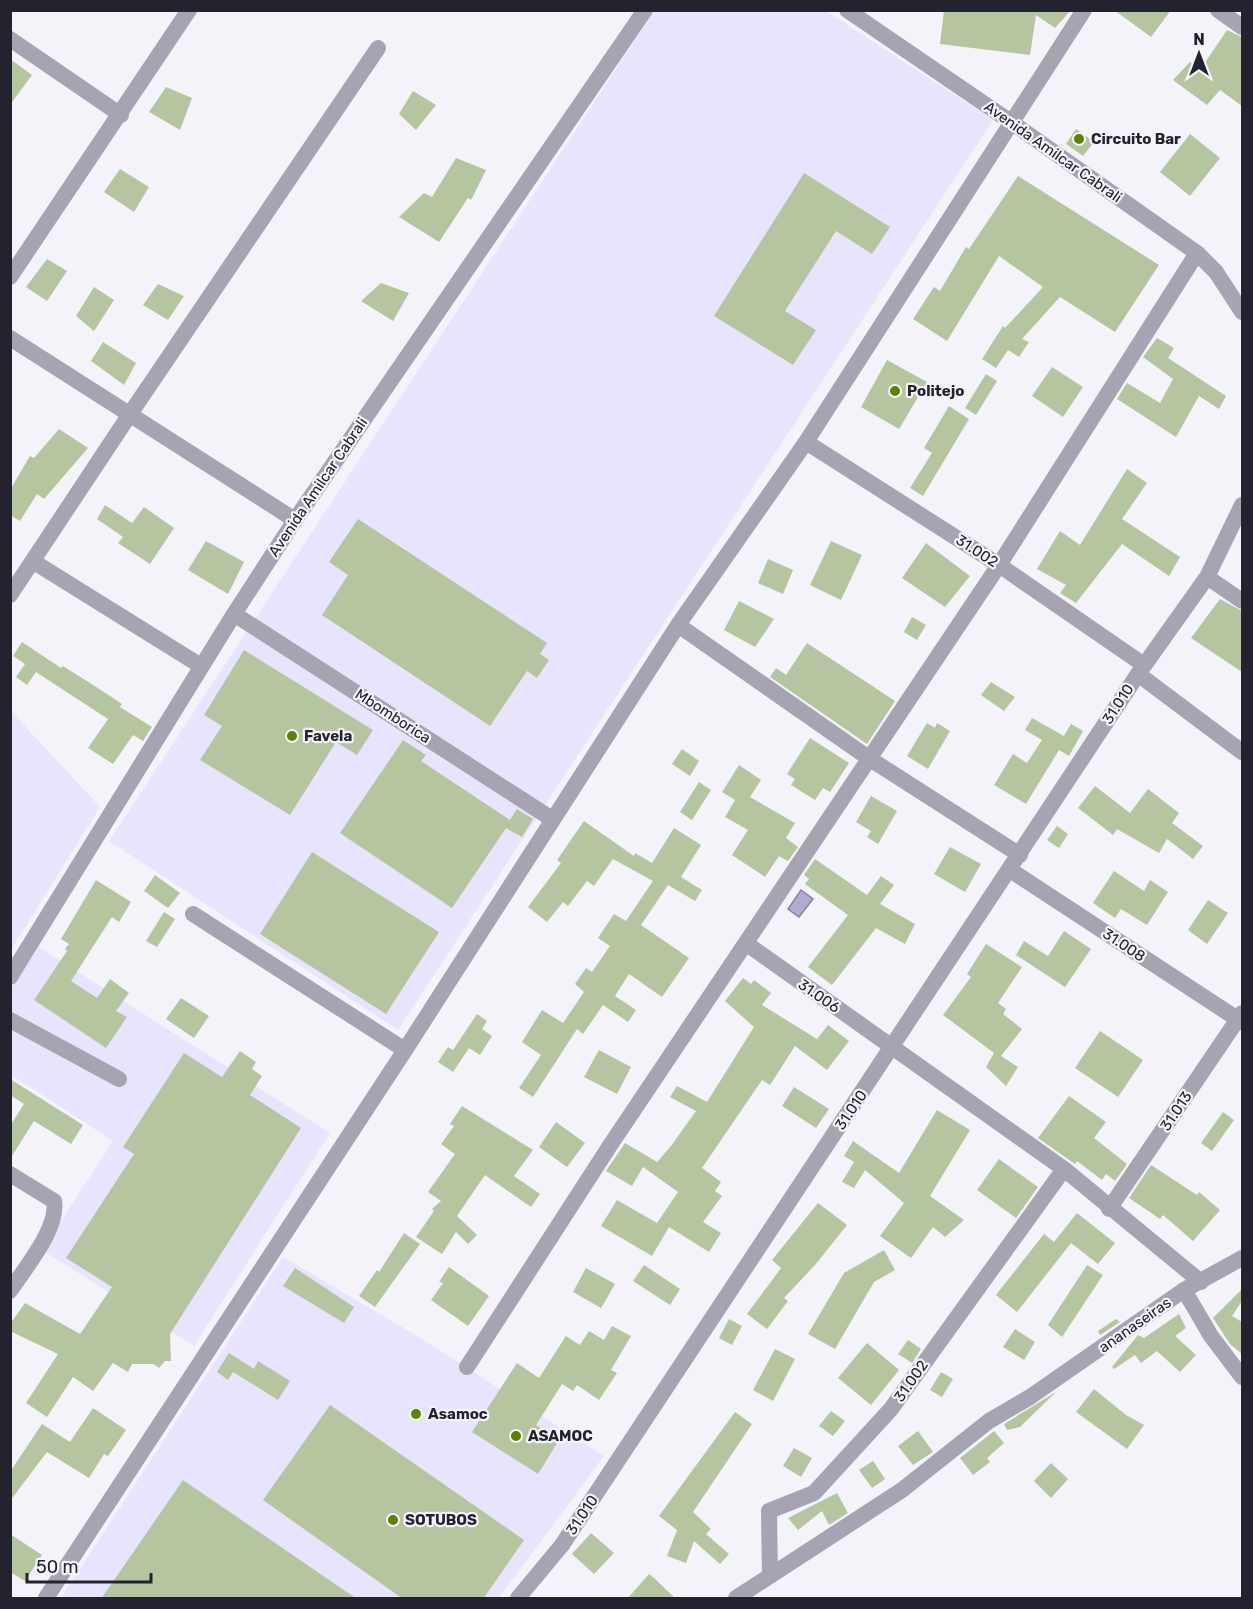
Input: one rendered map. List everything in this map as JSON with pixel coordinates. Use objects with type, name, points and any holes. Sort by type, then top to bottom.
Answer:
[{"type":"street","points":[[10,277],[121,115],[189,10]]},
{"type":"street","name":"Avenida Amilcar Cabrali","points":[[10,977],[201,666],[295,520],[645,10]]},
{"type":"street","name":"Avenida Amilcar Cabrali","points":[[847,10],[1197,253],[1216,272],[1242,312]]},
{"type":"street","points":[[46,1599],[405,1050],[678,625],[806,442],[1084,10]]},
{"type":"street","points":[[1218,10],[1242,27]]},
{"type":"street","points":[[10,39],[121,115]]},
{"type":"street","points":[[10,595],[378,48]]},
{"type":"street","points":[[467,1368],[609,1147],[999,565],[1197,253]]},
{"type":"street","points":[[10,338],[295,520]]},
{"type":"street","name":"31.002","points":[[806,442],[999,565],[1141,669],[1242,752]]},
{"type":"street","name":"31.010","points":[[519,1599],[562,1545],[1141,669],[1207,577],[1242,505]]},
{"type":"street","points":[[34,562],[201,666]]},
{"type":"street","points":[[1207,577],[1242,601]]},
{"type":"street","name":"Mbomborica","points":[[234,614],[552,819]]},
{"type":"street","points":[[678,625],[870,759],[1020,855]]},
{"type":"street","name":"31.008","points":[[1010,870],[1241,1018]]},
{"type":"street","points":[[193,915],[405,1050]]},
{"type":"street","name":"31.006","points":[[747,944],[1064,1169],[1109,1209],[1201,1282]]},
{"type":"street","name":"31.013","points":[[1109,1209],[1241,1018]]},
{"type":"street","points":[[10,1020],[119,1079]]},
{"type":"street","name":"31.002","points":[[770,1576],[767,1518],[770,1511],[814,1493],[891,1409],[1064,1169]]},
{"type":"street","points":[[10,1174],[54,1201],[56,1212],[51,1226],[10,1291]]},
{"type":"street","name":"ananaseiras","points":[[736,1599],[857,1521],[927,1472],[981,1426],[1030,1397],[1184,1290],[1242,1258]]},
{"type":"street","points":[[1184,1290],[1211,1336],[1242,1377]]},
{"type":"shaded area","points":[[654,11],[826,11],[993,120],[398,1030],[109,841]]},
{"type":"shaded area","points":[[11,711],[100,807],[11,950]]},
{"type":"shaded area","points":[[801,890],[813,899],[799,917],[788,909]]},
{"type":"shaded area","points":[[39,947],[330,1133],[194,1346],[42,1250],[113,1141],[11,1075],[11,988]]},
{"type":"shaded area","points":[[283,1257],[419,1337],[604,1456],[499,1598],[61,1598]]},
{"type":"building","points":[[944,10],[1071,10],[1055,28],[1036,15],[1030,55],[940,44]]},
{"type":"building","points":[[1114,10],[1171,10],[1151,37]]},
{"type":"building","points":[[1227,30],[1242,37],[1242,106],[1220,90],[1207,105],[1173,80],[1190,62],[1200,70]]},
{"type":"building","points":[[10,59],[32,75],[10,105]]},
{"type":"building","points":[[166,87],[192,98],[180,130],[149,112]]},
{"type":"building","points":[[413,91],[436,105],[416,130],[399,114]]},
{"type":"building","points":[[1076,129],[1094,142],[1083,156],[1066,144]]},
{"type":"building","points":[[1190,134],[1220,158],[1190,196],[1160,172]]},
{"type":"building","points":[[456,158],[486,170],[471,200],[468,198],[439,242],[399,217],[424,193],[432,197]]},
{"type":"building","points":[[120,169],[149,187],[134,212],[104,192]]},
{"type":"building","points":[[804,173],[890,227],[872,254],[836,231],[785,311],[816,330],[793,365],[714,316]]},
{"type":"building","points":[[1018,176],[1159,265],[1115,332],[1060,297],[1022,339],[1029,342],[1019,357],[1008,350],[996,368],[982,359],[1003,326],[1005,328],[1043,287],[999,256],[947,341],[913,319],[934,287],[940,291],[966,247],[969,249]]},
{"type":"building","points":[[47,259],[67,271],[47,301],[26,287]]},
{"type":"building","points":[[381,283],[409,293],[393,321],[361,301]]},
{"type":"building","points":[[158,284],[184,296],[168,320],[143,305]]},
{"type":"building","points":[[94,287],[114,300],[94,331],[76,316]]},
{"type":"building","points":[[1157,338],[1174,348],[1168,358],[1226,396],[1219,409],[1199,396],[1176,437],[1117,399],[1127,383],[1160,403],[1173,379],[1143,357]]},
{"type":"building","points":[[103,342],[136,363],[124,385],[91,361]]},
{"type":"building","points":[[887,360],[927,382],[899,429],[861,407]]},
{"type":"building","points":[[1052,367],[1083,387],[1063,417],[1032,396]]},
{"type":"building","points":[[986,374],[997,381],[976,415],[965,408]]},
{"type":"building","points":[[949,406],[969,419],[923,496],[910,488],[932,453],[924,448]]},
{"type":"building","points":[[59,429],[88,448],[44,499],[37,494],[20,521],[10,515],[10,490],[30,456],[34,458]]},
{"type":"building","points":[[1127,469],[1147,483],[1122,519],[1180,557],[1169,576],[1122,544],[1076,603],[1060,593],[1066,585],[1037,569],[1060,531],[1080,545]]},
{"type":"building","points":[[105,505],[132,523],[144,507],[174,528],[150,564],[118,543],[123,537],[97,519]]},
{"type":"building","points":[[358,519],[547,643],[540,654],[549,660],[537,678],[527,671],[490,726],[322,615],[348,575],[329,562]]},
{"type":"building","points":[[206,541],[244,562],[228,594],[188,570]]},
{"type":"building","points":[[831,541],[862,555],[841,600],[810,585]]},
{"type":"building","points":[[926,543],[970,576],[945,607],[902,578]]},
{"type":"building","points":[[768,559],[793,570],[783,594],[758,583]]},
{"type":"building","points":[[1220,599],[1242,611],[1242,672],[1191,638]]},
{"type":"building","points":[[739,601],[774,619],[755,647],[724,630]]},
{"type":"building","points":[[912,617],[926,625],[917,640],[904,632]]},
{"type":"building","points":[[22,642],[61,668],[63,666],[104,692],[122,704],[120,707],[152,727],[143,741],[133,735],[113,764],[88,748],[108,719],[36,672],[27,685],[16,677],[25,664],[13,656]]},
{"type":"building","points":[[807,643],[895,701],[867,744],[770,677],[776,668],[786,675]]},
{"type":"building","name":"Favela","points":[[244,650],[373,730],[357,755],[336,742],[290,815],[200,760],[222,726],[204,715]]},
{"type":"building","points":[[991,682],[1015,697],[1004,711],[981,695]]},
{"type":"building","points":[[1032,718],[1064,736],[1071,724],[1083,731],[1069,756],[1059,750],[1026,804],[994,785],[1013,754],[1027,763],[1042,740],[1025,730]]},
{"type":"building","points":[[927,723],[935,728],[937,723],[950,731],[928,769],[907,756]]},
{"type":"building","points":[[810,738],[849,763],[830,792],[823,788],[815,800],[791,785],[795,779],[787,774]]},
{"type":"building","points":[[403,740],[426,755],[421,761],[510,820],[517,809],[533,819],[522,837],[506,828],[452,908],[340,833]]},
{"type":"building","points":[[682,749],[699,761],[690,776],[672,764]]},
{"type":"building","points":[[739,765],[761,780],[750,797],[795,823],[786,838],[798,847],[788,861],[779,856],[765,877],[732,855],[748,830],[725,817],[735,800],[722,792]]},
{"type":"building","points":[[699,782],[711,790],[692,820],[680,812]]},
{"type":"building","points":[[1095,786],[1130,813],[1148,789],[1179,813],[1172,823],[1203,846],[1193,859],[1167,839],[1159,853],[1117,829],[1113,835],[1078,808]]},
{"type":"building","points":[[871,796],[897,811],[878,844],[867,837],[871,831],[856,822]]},
{"type":"building","points":[[584,821],[634,856],[635,853],[652,863],[674,828],[701,845],[681,877],[702,890],[695,901],[668,885],[641,925],[689,958],[662,997],[629,974],[615,996],[636,1010],[628,1022],[603,1005],[583,1034],[577,1029],[533,1097],[519,1088],[541,1055],[522,1042],[542,1010],[563,1023],[584,992],[575,984],[586,968],[592,972],[610,946],[598,938],[614,914],[626,921],[653,881],[613,859],[594,886],[587,881],[568,906],[563,902],[547,922],[528,907],[561,863],[557,860]]},
{"type":"building","points":[[1057,826],[1068,834],[1059,848],[1047,840]]},
{"type":"building","points":[[950,847],[981,864],[965,892],[934,874]]},
{"type":"building","points":[[312,852],[439,932],[386,1014],[260,934]]},
{"type":"building","points":[[815,859],[867,895],[881,876],[894,885],[880,904],[915,924],[905,944],[876,928],[832,985],[808,967],[848,915],[805,884],[809,879],[804,875]]},
{"type":"building","points":[[1114,871],[1144,891],[1150,880],[1168,892],[1147,925],[1121,909],[1115,918],[1093,903]]},
{"type":"building","points":[[155,875],[180,893],[168,908],[144,891]]},
{"type":"building","points":[[96,880],[131,902],[119,922],[112,917],[71,981],[97,998],[110,979],[129,993],[116,1011],[127,1017],[106,1048],[34,1000],[67,951],[65,949],[69,944],[61,939]]},
{"type":"building","points":[[1208,900],[1228,913],[1207,944],[1188,930]]},
{"type":"building","points":[[164,912],[175,919],[157,947],[146,941]]},
{"type":"building","points":[[1064,931],[1091,949],[1065,987],[1016,955],[1024,941],[1048,956]]},
{"type":"building","points":[[986,944],[1022,967],[998,1003],[1006,1009],[1003,1014],[1022,1029],[1001,1056],[1018,1067],[1006,1086],[986,1067],[994,1053],[943,1015],[971,977],[967,974]]},
{"type":"building","points":[[743,978],[751,984],[754,980],[771,993],[762,1005],[817,1039],[828,1025],[849,1041],[827,1070],[795,1046],[770,1085],[762,1080],[702,1168],[721,1182],[715,1191],[722,1196],[703,1222],[721,1233],[709,1252],[669,1227],[652,1256],[601,1226],[617,1200],[657,1223],[678,1192],[643,1167],[632,1186],[606,1171],[625,1143],[657,1162],[671,1146],[696,1111],[670,1097],[677,1086],[707,1102],[754,1027],[725,1001]]},
{"type":"building","points":[[181,998],[209,1016],[194,1038],[166,1019]]},
{"type":"building","points":[[477,1014],[487,1021],[482,1029],[492,1036],[480,1055],[469,1048],[453,1072],[438,1062],[448,1047],[453,1050]]},
{"type":"building","points":[[1100,1031],[1143,1060],[1118,1097],[1075,1068]]},
{"type":"building","points":[[599,1050],[631,1067],[617,1094],[584,1077]]},
{"type":"building","points":[[240,1051],[256,1062],[252,1069],[262,1076],[250,1095],[301,1128],[170,1334],[171,1361],[165,1361],[159,1368],[154,1364],[132,1364],[128,1372],[113,1363],[93,1391],[73,1377],[47,1417],[26,1403],[58,1354],[10,1331],[10,1324],[25,1303],[80,1334],[112,1287],[66,1258],[134,1154],[123,1147],[184,1053],[222,1077]]},
{"type":"building","points":[[10,1079],[83,1125],[71,1144],[34,1121],[10,1159],[10,1126],[24,1104],[10,1095]]},
{"type":"building","points":[[794,1087],[829,1109],[816,1128],[782,1106]]},
{"type":"building","points":[[1069,1096],[1106,1122],[1094,1138],[1127,1164],[1115,1181],[1106,1174],[1102,1180],[1077,1161],[1075,1164],[1038,1138]]},
{"type":"building","points":[[462,1106],[533,1150],[514,1176],[540,1194],[531,1207],[485,1175],[457,1216],[477,1235],[468,1244],[456,1232],[442,1254],[416,1237],[434,1211],[432,1209],[441,1201],[428,1192],[455,1154],[441,1144],[454,1126],[450,1124]]},
{"type":"building","points":[[937,1110],[970,1130],[930,1196],[964,1220],[945,1237],[933,1227],[911,1258],[880,1236],[904,1203],[865,1170],[854,1188],[842,1182],[854,1162],[844,1156],[853,1141],[899,1173]]},
{"type":"building","points":[[1223,1112],[1234,1120],[1212,1151],[1201,1143]]},
{"type":"building","points":[[556,1122],[585,1143],[567,1167],[539,1147]]},
{"type":"building","points":[[999,1159],[1038,1187],[1016,1218],[977,1190]]},
{"type":"building","points":[[1151,1165],[1197,1195],[1199,1192],[1220,1210],[1193,1241],[1163,1215],[1160,1219],[1129,1198]]},
{"type":"building","points":[[818,1203],[847,1225],[815,1265],[784,1298],[788,1301],[767,1329],[747,1314],[781,1268],[772,1260]]},
{"type":"building","points":[[1077,1213],[1115,1243],[1098,1264],[1071,1243],[1017,1312],[996,1295],[1044,1234],[1054,1242]]},
{"type":"building","points":[[404,1233],[420,1244],[375,1307],[359,1296],[377,1270],[379,1272]]},
{"type":"building","points":[[884,1250],[895,1270],[874,1282],[835,1349],[808,1334],[844,1273]]},
{"type":"building","points":[[644,1265],[680,1289],[670,1305],[633,1281]]},
{"type":"building","points":[[1087,1265],[1103,1275],[1062,1337],[1048,1325]]},
{"type":"building","points":[[449,1267],[489,1296],[468,1326],[431,1300],[443,1283],[439,1282]]},
{"type":"building","points":[[295,1268],[354,1307],[344,1323],[283,1286]]},
{"type":"building","points":[[586,1268],[615,1284],[601,1308],[573,1292]]},
{"type":"building","points":[[1242,1289],[1242,1301],[1232,1316],[1242,1322],[1242,1354],[1230,1344],[1213,1318]]},
{"type":"building","points":[[1179,1314],[1186,1328],[1175,1336],[1196,1355],[1180,1372],[1157,1351],[1141,1363],[1135,1355],[1114,1369],[1112,1367],[1138,1335],[1144,1338]]},
{"type":"building","points":[[729,1319],[742,1326],[732,1345],[719,1338]]},
{"type":"building","points":[[1116,1319],[1120,1322],[1100,1335],[1098,1331]]},
{"type":"building","points":[[612,1326],[631,1336],[611,1370],[617,1373],[599,1400],[577,1385],[573,1391],[562,1384],[536,1425],[559,1440],[538,1474],[472,1432],[517,1363],[539,1378],[566,1336],[580,1345],[589,1331],[604,1340]]},
{"type":"building","points":[[1015,1329],[1035,1342],[1024,1360],[1003,1347]]},
{"type":"building","points":[[908,1340],[921,1349],[912,1363],[898,1354]]},
{"type":"building","points":[[867,1343],[899,1370],[871,1405],[838,1378]]},
{"type":"building","points":[[775,1349],[795,1359],[773,1401],[753,1390]]},
{"type":"building","points":[[229,1353],[254,1369],[258,1361],[290,1381],[278,1400],[233,1372],[228,1380],[217,1372]]},
{"type":"building","points":[[941,1372],[953,1379],[942,1397],[930,1390]]},
{"type":"building","points":[[1094,1389],[1126,1415],[1144,1425],[1127,1449],[1076,1412]]},
{"type":"building","points":[[1056,1392],[1020,1427],[1007,1430],[1004,1424]]},
{"type":"building","name":"SOTUBOS","points":[[330,1405],[524,1540],[483,1599],[403,1599],[263,1500]]},
{"type":"building","points":[[93,1408],[126,1430],[108,1456],[104,1454],[89,1478],[47,1452],[10,1501],[10,1472],[42,1424],[70,1442]]},
{"type":"building","points":[[831,1411],[845,1421],[833,1436],[819,1426]]},
{"type":"building","points":[[735,1412],[752,1424],[693,1512],[711,1529],[706,1534],[729,1554],[720,1564],[694,1541],[686,1563],[667,1556],[677,1530],[659,1516]]},
{"type":"building","points":[[918,1431],[933,1452],[913,1465],[898,1446]]},
{"type":"building","points":[[994,1431],[1004,1443],[987,1458],[990,1462],[973,1475],[960,1458]]},
{"type":"building","points":[[794,1448],[812,1458],[801,1477],[783,1466]]},
{"type":"building","points":[[873,1461],[885,1479],[872,1488],[859,1470]]},
{"type":"building","points":[[1051,1463],[1068,1479],[1051,1498],[1034,1481]]},
{"type":"building","points":[[183,1480],[357,1599],[101,1599]]},
{"type":"building","points":[[837,1493],[848,1513],[829,1525],[822,1511],[798,1530],[788,1518]]},
{"type":"building","points":[[591,1533],[614,1553],[594,1574],[572,1554]]},
{"type":"building","points":[[10,1534],[42,1555],[25,1581],[10,1572]]},
{"type":"building","points":[[649,1574],[654,1578],[676,1599],[627,1599]]},
{"type":"place","name":"Circuito Bar","points":[[1079,139]]},
{"type":"place","name":"Politejo","points":[[895,391]]},
{"type":"place","name":"Favela","points":[[292,736]]},
{"type":"place","name":"Asamoc","points":[[416,1414]]},
{"type":"place","name":"ASAMOC","points":[[516,1436]]},
{"type":"place","name":"SOTUBOS","points":[[393,1520]]}]
